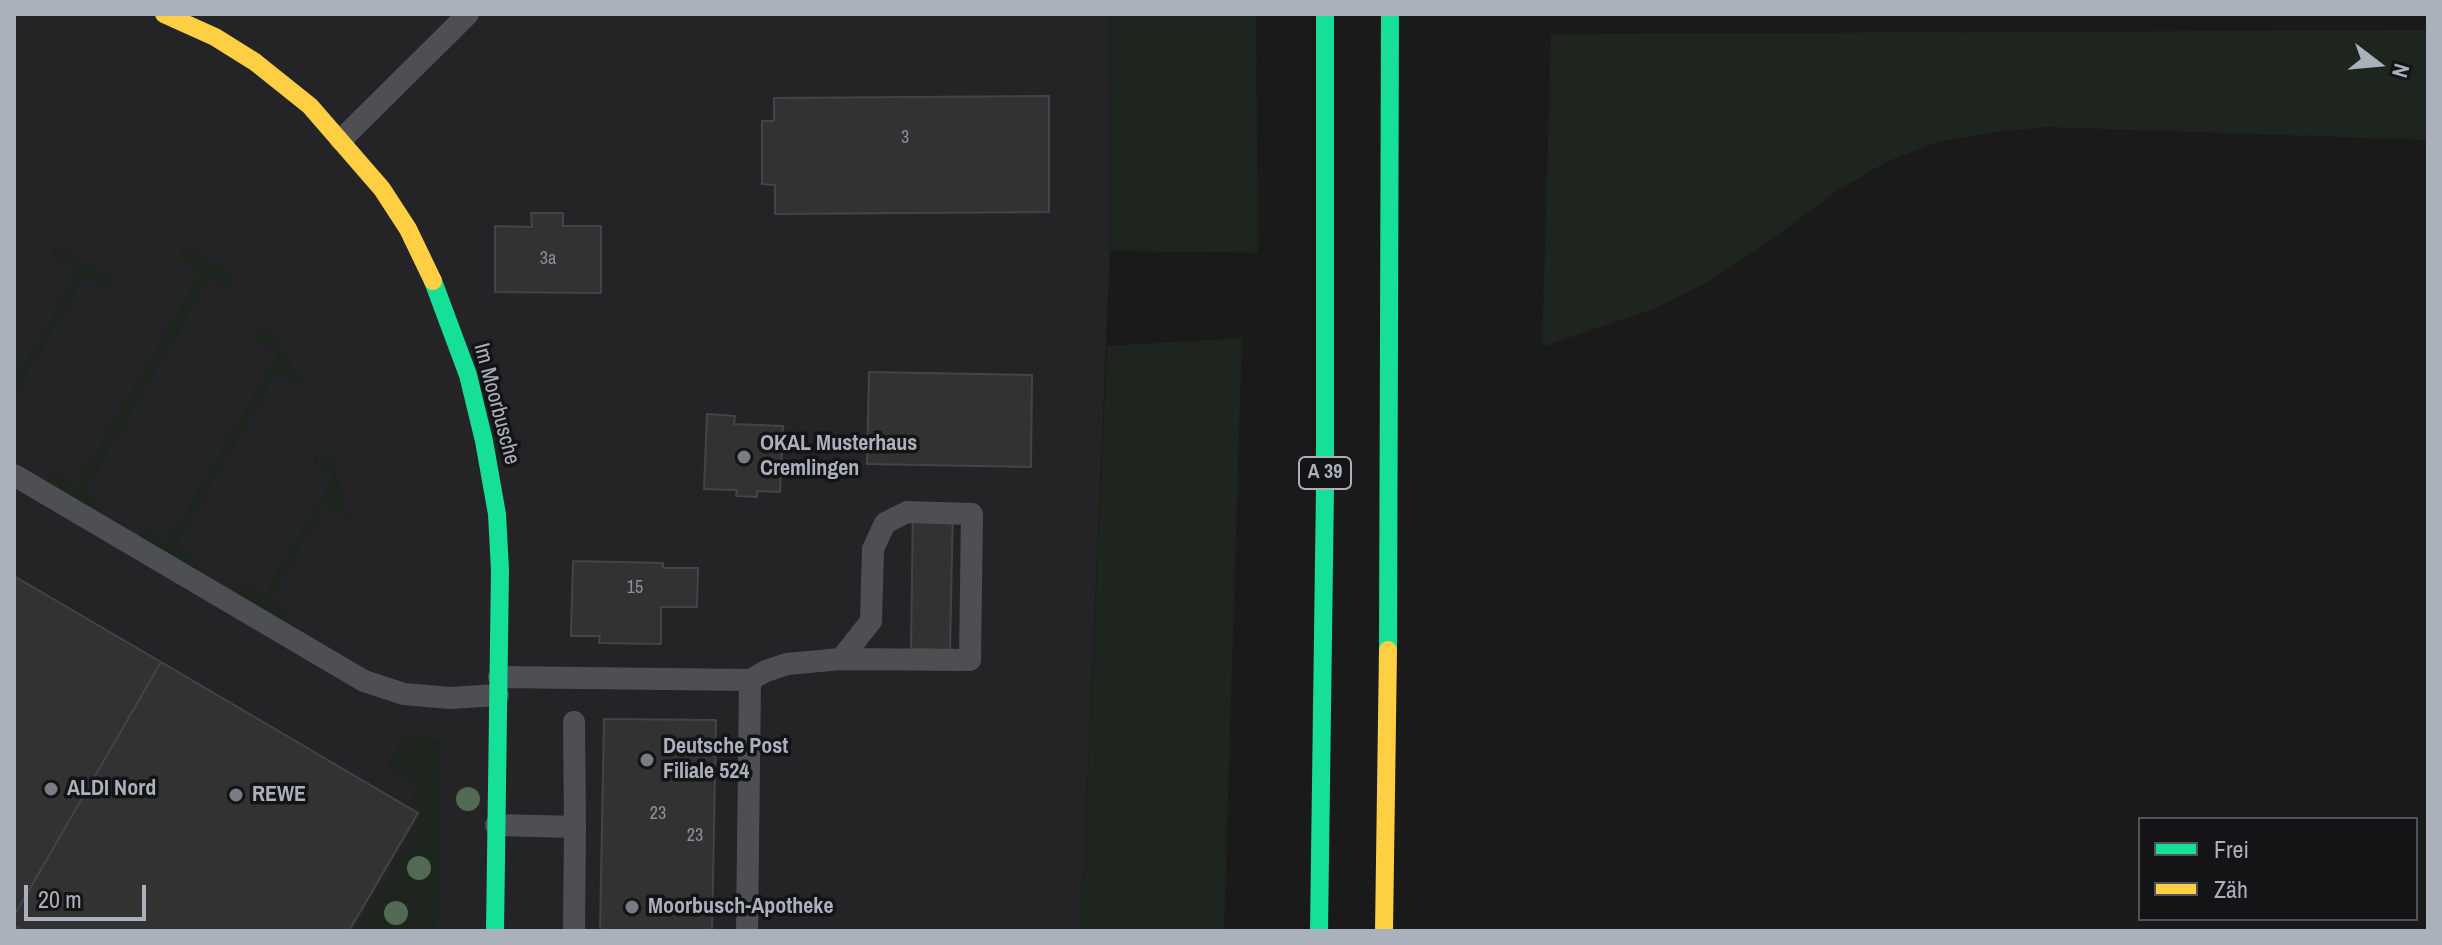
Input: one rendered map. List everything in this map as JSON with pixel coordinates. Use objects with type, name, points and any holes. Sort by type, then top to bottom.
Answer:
[{"type":"main road","name":"Im Moorbusche","points":[[164,14],[215,37],[255,62],[310,106],[341,140],[382,189],[408,229],[432,279],[468,375],[497,514],[500,570],[495,931]]},
{"type":"main road","name":"A 39","points":[[1319,931],[1325,487],[1325,14]]},
{"type":"main road","points":[[1384,931],[1390,489],[1390,14]]},
{"type":"lane","points":[[341,140],[468,14]]},
{"type":"lane","points":[[14,475],[364,681],[404,694],[450,698],[498,686],[750,680],[787,664],[841,659],[970,660],[972,514],[907,512],[885,523],[873,549],[871,621],[841,659]]},
{"type":"lane","points":[[747,931],[750,680]]},
{"type":"lane","points":[[574,722],[574,931]]},
{"type":"lane","points":[[496,825],[575,827]]},
{"type":"shaded area","points":[[14,14],[1109,14],[1110,251],[1081,931],[14,931]]},
{"type":"shaded area","points":[[1109,14],[1256,14],[1258,253],[1110,251]]},
{"type":"shaded area","points":[[2428,30],[2428,140],[2047,127],[1941,141],[1888,161],[1835,192],[1708,282],[1654,309],[1542,347],[1551,34]]},
{"type":"shaded area","points":[[56,247],[112,280],[108,287],[86,275],[14,396],[14,380],[79,270],[52,254]]},
{"type":"shaded area","points":[[184,247],[236,277],[229,289],[210,279],[84,493],[105,506],[101,514],[46,482],[50,473],[75,486],[97,449],[200,273],[177,259]]},
{"type":"shaded area","points":[[260,329],[268,331],[301,377],[298,383],[278,371],[175,547],[200,562],[196,569],[138,535],[141,528],[166,543],[175,530],[278,353],[254,338]]},
{"type":"shaded area","points":[[1242,338],[1224,931],[1081,931],[1107,346]]},
{"type":"shaded area","points":[[320,452],[327,453],[334,461],[348,518],[325,506],[270,599],[290,612],[285,622],[232,590],[237,581],[263,596],[335,474],[314,461]]},
{"type":"shaded area","points":[[403,738],[440,740],[437,931],[355,931],[423,812],[408,803],[418,785],[386,766]]},
{"type":"building","points":[[1049,96],[1049,212],[775,214],[775,185],[762,184],[762,121],[774,121],[774,98]]},
{"type":"building","points":[[531,213],[563,213],[563,226],[601,226],[601,293],[495,292],[495,226],[532,227]]},
{"type":"building","points":[[869,372],[1032,375],[1031,467],[867,464]]},
{"type":"building","name":"OKAL Musterhaus Cremlingen","points":[[707,414],[735,416],[734,424],[783,426],[780,492],[757,491],[757,497],[736,496],[737,490],[704,489]]},
{"type":"building","points":[[913,504],[953,505],[950,650],[911,649]]},
{"type":"building","points":[[573,561],[663,563],[663,568],[698,568],[697,607],[661,607],[661,644],[599,643],[600,636],[571,636]]},
{"type":"building","name":"ALDI Nord","points":[[14,576],[161,662],[14,916]]},
{"type":"building","name":"REWE","points":[[161,662],[418,813],[349,931],[23,931],[14,926],[14,916]]},
{"type":"building","points":[[604,719],[716,720],[712,931],[600,931]]},
{"type":"traffic: fast","points":[[1319,931],[1325,487],[1325,14]]},
{"type":"traffic: fast","points":[[1388,650],[1390,14]]},
{"type":"traffic: fast","points":[[433,281],[468,375],[497,514],[500,570],[495,931]]},
{"type":"traffic: slow","points":[[164,14],[215,37],[255,62],[310,106],[382,189],[408,229],[433,281]]},
{"type":"traffic: slow","points":[[1384,931],[1388,650]]},
{"type":"place","name":"OKAL Musterhaus Cremlingen","points":[[744,457]]},
{"type":"place","name":"Deutsche Post Filiale 524","points":[[647,760]]},
{"type":"place","name":"ALDI Nord","points":[[51,789]]},
{"type":"place","name":"REWE","points":[[236,795]]},
{"type":"place","name":"Moorbusch-Apotheke","points":[[632,907]]}]
